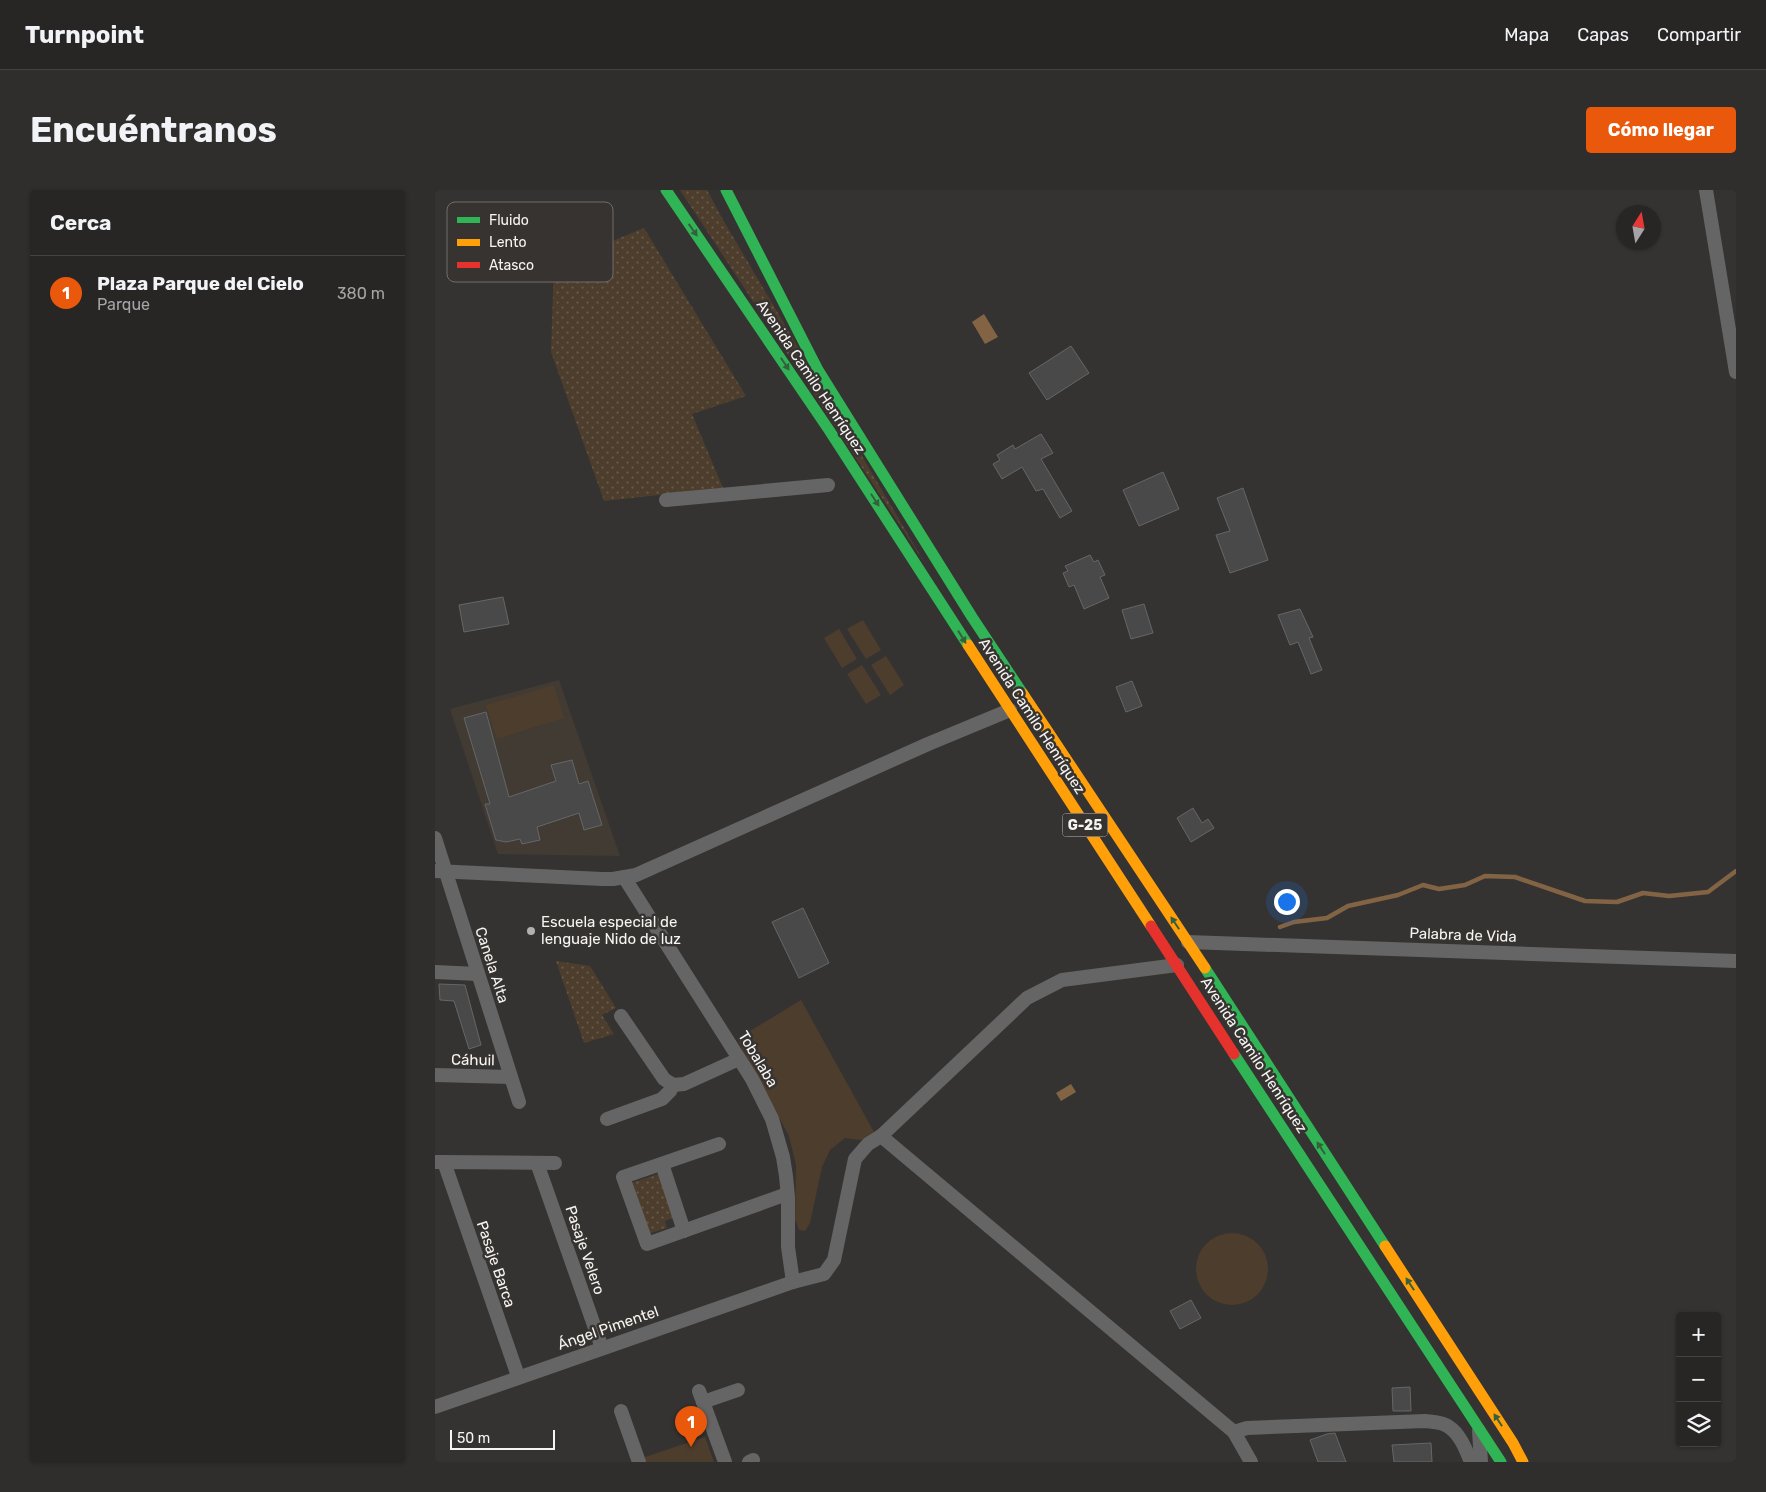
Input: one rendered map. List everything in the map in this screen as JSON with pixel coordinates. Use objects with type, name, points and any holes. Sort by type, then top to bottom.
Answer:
[{"type":"main road","name":"Avenida Camilo Henríquez","points":[[666,190],[829,430],[1010,710],[1479,1425],[1501,1462]]},
{"type":"main road","name":"Avenida Camilo Henríquez","points":[[726,190],[818,370],[887,484],[977,625],[1188,942],[1513,1443],[1523,1462]]},
{"type":"street","points":[[1706,190],[1736,372]]},
{"type":"street","points":[[666,500],[829,485]]},
{"type":"street","points":[[440,872],[601,879],[624,877],[647,871],[928,744],[1010,710]]},
{"type":"street","name":"Canela Alta","points":[[435,838],[440,872],[478,974],[519,1102]]},
{"type":"street","name":"Tobalaba","points":[[624,877],[756,1086],[772,1119],[783,1157],[787,1194],[788,1248],[793,1282]]},
{"type":"street","name":"Palabra de Vida","points":[[1188,942],[1736,961]]},
{"type":"street","name":"Ángel Pimentel","points":[[435,1407],[519,1376],[793,1282],[824,1274],[834,1260],[855,1159],[868,1144],[881,1136],[1027,998],[1062,980],[1177,965]]},
{"type":"street","points":[[435,972],[478,974]]},
{"type":"street","points":[[621,1016],[665,1079],[673,1085],[684,1084],[739,1059]]},
{"type":"street","name":"Cáhuil","points":[[435,1075],[511,1077]]},
{"type":"street","points":[[607,1119],[662,1099],[673,1085]]},
{"type":"street","points":[[881,1136],[1234,1432],[1251,1462]]},
{"type":"street","points":[[719,1144],[623,1177],[647,1244],[787,1194]]},
{"type":"street","points":[[439,1162],[555,1164]]},
{"type":"street","name":"Pasaje Barca","points":[[439,1162],[519,1376]]},
{"type":"street","name":"Pasaje Velero","points":[[537,1163],[602,1348]]},
{"type":"street","points":[[662,1164],[685,1231]]},
{"type":"street","points":[[725,1462],[701,1397],[738,1390]]},
{"type":"street","points":[[621,1410],[639,1462]]},
{"type":"street","points":[[1234,1432],[1247,1428],[1437,1422],[1449,1426],[1463,1443],[1471,1462]]},
{"type":"street","points":[[1479,1425],[1481,1462]]},
{"type":"shaded area","points":[[680,190],[707,190],[926,565]]},
{"type":"shaded area","points":[[644,228],[746,396],[692,414],[723,488],[604,501],[551,352],[553,282],[613,282],[613,241]]},
{"type":"shaded area","points":[[984,314],[998,337],[985,344],[972,322]]},
{"type":"shaded area","points":[[863,620],[881,650],[866,659],[847,629]]},
{"type":"shaded area","points":[[839,629],[857,659],[842,668],[824,638]]},
{"type":"shaded area","points":[[886,656],[904,685],[890,695],[871,665]]},
{"type":"shaded area","points":[[862,665],[881,695],[866,704],[847,674]]},
{"type":"shaded area","points":[[559,680],[620,856],[498,854],[450,709]]},
{"type":"shaded area","points":[[554,685],[564,718],[497,739],[486,705]]},
{"type":"shaded area","points":[[556,961],[590,966],[616,1008],[602,1015],[614,1034],[584,1043]]},
{"type":"shaded area","points":[[801,1000],[874,1132],[861,1140],[845,1138],[830,1150],[822,1167],[810,1223],[805,1231],[799,1230],[795,1219],[796,1165],[789,1136],[737,1039]]},
{"type":"shaded area","points":[[1071,1084],[1076,1092],[1061,1101],[1056,1093]]},
{"type":"shaded area","points":[[661,1173],[675,1217],[665,1221],[667,1228],[648,1234],[631,1183]]},
{"type":"shaded area","points":[[1239,1233],[1258,1243],[1266,1255],[1268,1269],[1266,1283],[1258,1295],[1246,1303],[1225,1305],[1206,1295],[1198,1283],[1196,1262],[1206,1243],[1218,1235]]},
{"type":"shaded area","points":[[705,1437],[714,1462],[644,1462],[642,1458]]},
{"type":"building","points":[[1071,346],[1089,373],[1047,400],[1029,373]]},
{"type":"building","points":[[1041,434],[1053,453],[1041,459],[1072,511],[1060,518],[1043,489],[1036,491],[1022,467],[1002,479],[993,464],[1000,460],[997,455],[1013,445],[1015,449]]},
{"type":"building","points":[[1163,472],[1179,509],[1139,526],[1123,490]]},
{"type":"building","points":[[1243,488],[1268,560],[1230,573],[1216,535],[1230,531],[1217,498]]},
{"type":"building","points":[[1090,555],[1094,562],[1098,560],[1105,575],[1100,577],[1109,598],[1084,609],[1074,585],[1069,587],[1063,573],[1068,571],[1065,566]]},
{"type":"building","points":[[503,597],[509,624],[464,632],[459,605]]},
{"type":"building","points":[[1144,604],[1153,633],[1131,639],[1122,610]]},
{"type":"building","points":[[1300,609],[1313,637],[1309,638],[1322,670],[1311,674],[1298,642],[1290,645],[1278,615]]},
{"type":"building","points":[[1132,681],[1142,706],[1126,712],[1116,687]]},
{"type":"building","points":[[486,712],[509,797],[556,781],[551,765],[572,760],[579,784],[588,781],[602,825],[584,830],[579,813],[537,827],[540,840],[522,844],[520,839],[506,842],[496,840],[485,804],[490,804],[464,718]]},
{"type":"building","points":[[1193,808],[1202,823],[1208,819],[1214,828],[1191,842],[1177,818]]},
{"type":"building","points":[[803,908],[829,963],[799,978],[772,922]]},
{"type":"building","points":[[439,984],[465,985],[481,1045],[469,1049],[454,1001],[440,1000]]},
{"type":"building","points":[[1191,1300],[1201,1318],[1180,1329],[1170,1311]]},
{"type":"building","points":[[1410,1387],[1411,1411],[1393,1411],[1392,1388]]},
{"type":"building","points":[[1335,1433],[1346,1462],[1318,1462],[1310,1440]]},
{"type":"building","points":[[1431,1443],[1432,1462],[1394,1462],[1392,1445]]},
{"type":"waterway","points":[[1280,927],[1294,922],[1327,918],[1348,906],[1398,895],[1423,885],[1439,889],[1465,885],[1485,876],[1515,877],[1585,901],[1617,902],[1643,893],[1669,896],[1708,892],[1736,871]]},
{"type":"traffic: fast","points":[[666,190],[829,430],[968,645]]},
{"type":"traffic: fast","points":[[726,190],[818,370],[972,617],[1023,694]]},
{"type":"traffic: fast","points":[[1205,968],[1385,1246]]},
{"type":"traffic: fast","points":[[1234,1054],[1501,1462]]},
{"type":"traffic: slow","points":[[968,645],[1151,926]]},
{"type":"traffic: slow","points":[[1023,694],[1205,968]]},
{"type":"traffic: slow","points":[[1385,1246],[1513,1443],[1523,1462]]},
{"type":"traffic: jam","points":[[1151,926],[1234,1054]]},
{"type":"place","name":"Escuela especial de lenguaje Nido de luz","points":[[531,931]]},
{"type":"place","name":"Plaza Parque del Cielo","points":[[691,1447]]}]
